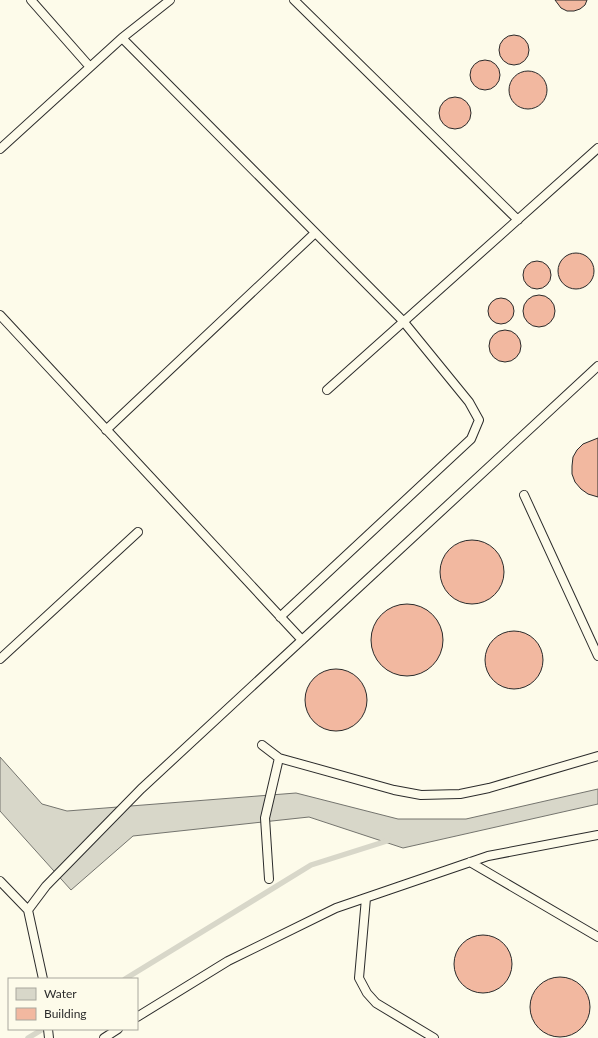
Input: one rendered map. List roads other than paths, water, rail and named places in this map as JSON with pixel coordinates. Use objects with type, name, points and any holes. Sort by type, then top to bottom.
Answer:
[{"type":"lane","points":[[31,0],[90,67]]},
{"type":"lane","points":[[0,149],[122,38],[170,0]]},
{"type":"lane","points":[[294,0],[518,220]]},
{"type":"lane","points":[[122,38],[403,321],[469,402],[479,420],[470,440],[280,617]]},
{"type":"lane","points":[[327,390],[598,148]]},
{"type":"lane","points":[[106,430],[315,233]]},
{"type":"lane","points":[[0,316],[302,640]]},
{"type":"lane","points":[[28,910],[46,886],[141,789],[598,366]]},
{"type":"lane","points":[[524,495],[598,656]]},
{"type":"lane","points":[[0,659],[138,532]]},
{"type":"lane","points":[[262,746],[279,758],[394,790],[421,795],[460,794],[489,788],[598,756]]},
{"type":"lane","points":[[269,879],[265,818],[279,758]]},
{"type":"lane","points":[[138,1017],[228,961],[336,908],[488,856],[598,835]]},
{"type":"lane","points":[[470,862],[598,937]]},
{"type":"lane","points":[[0,881],[28,910],[43,978]]},
{"type":"lane","points":[[366,898],[359,978],[367,993],[376,1003],[434,1038]]},
{"type":"lane","points":[[104,1038],[116,1030]]},
{"type":"water","points":[[0,757],[42,804],[67,811],[296,793],[398,819],[466,819],[598,789],[598,804],[403,848],[309,817],[133,836],[71,890],[0,811]]},
{"type":"waterway","points":[[127,978],[311,865],[390,840]]},
{"type":"waterway","points":[[28,1038],[41,1030]]}]
